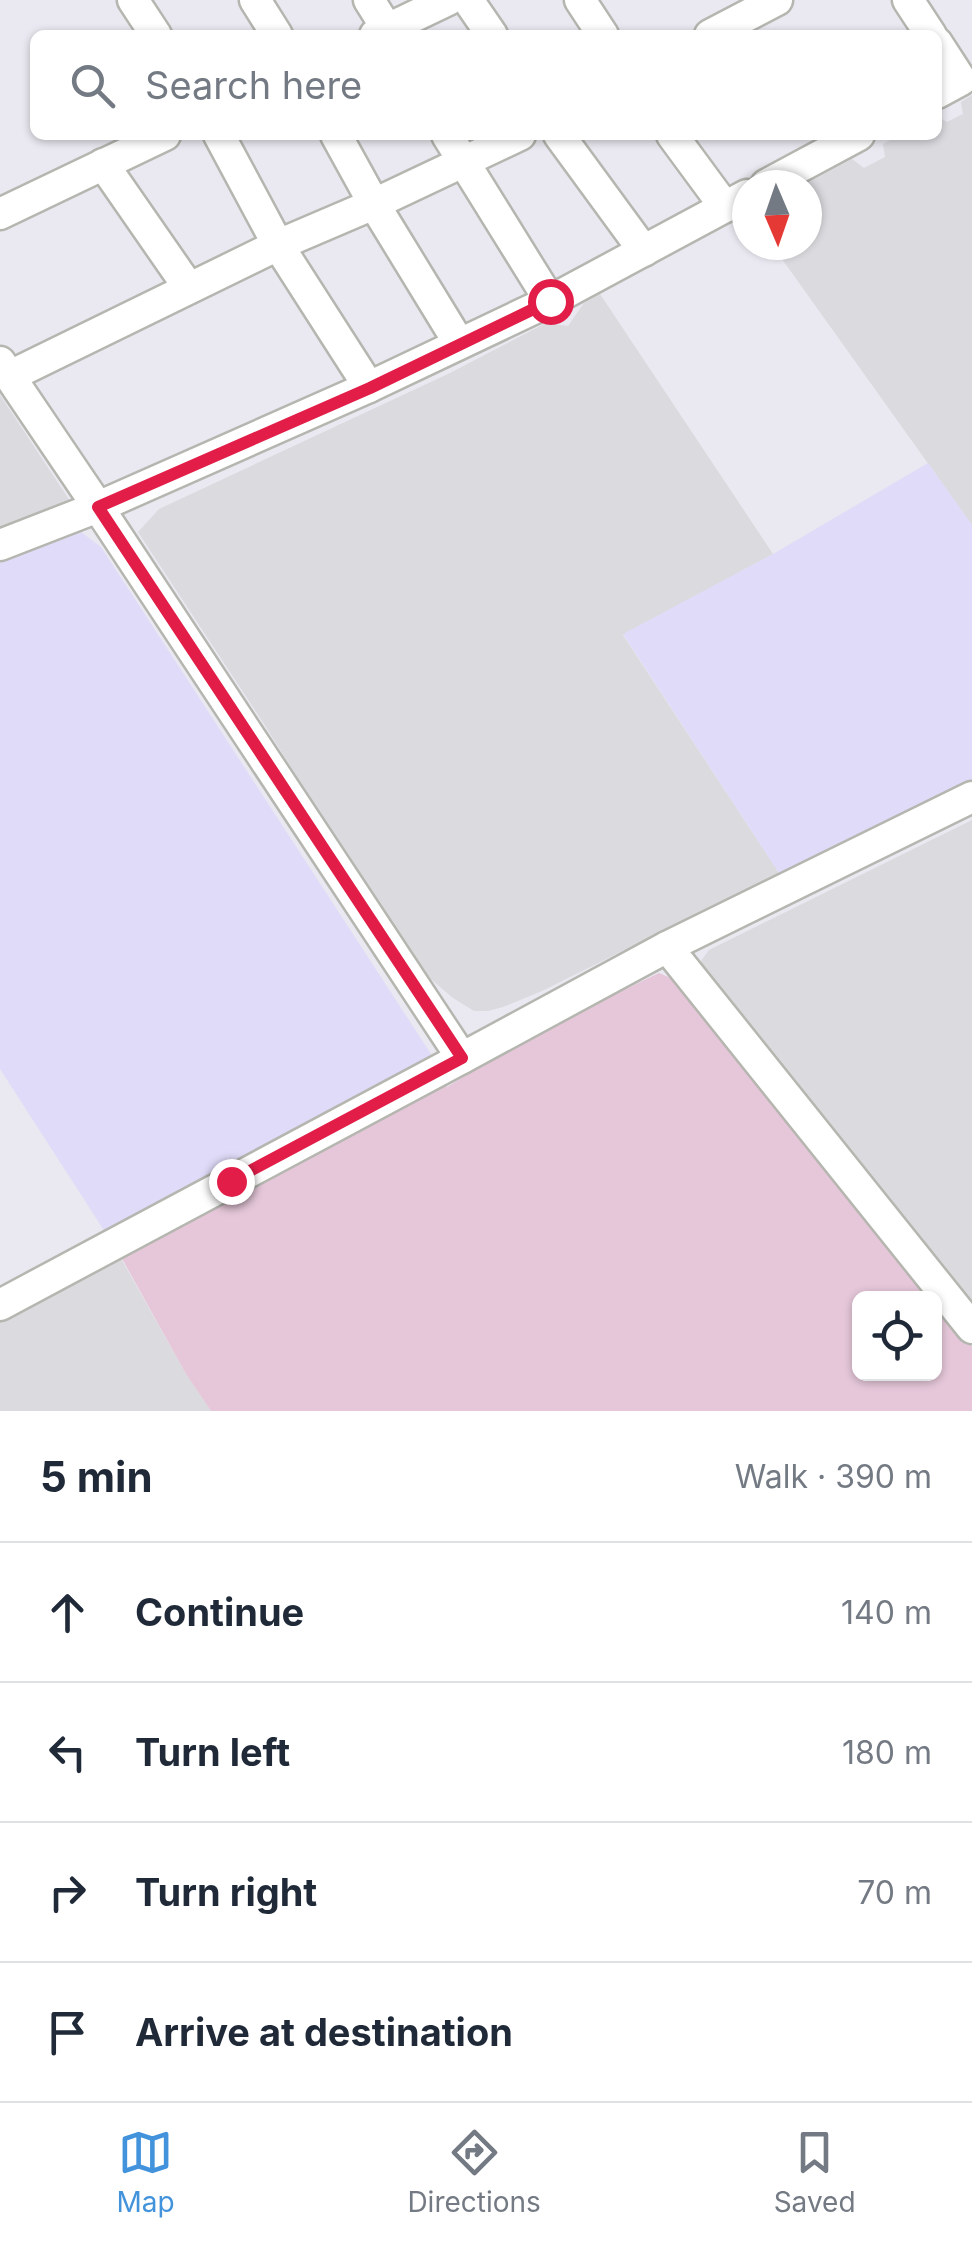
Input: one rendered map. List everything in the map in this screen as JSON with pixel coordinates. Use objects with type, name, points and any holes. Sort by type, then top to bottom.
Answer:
[{"type":"street","points":[[133,0],[153,30]]},
{"type":"street","points":[[255,0],[274,30]]},
{"type":"street","points":[[369,0],[384,30]]},
{"type":"street","points":[[391,30],[448,0]]},
{"type":"street","points":[[468,0],[489,30]]},
{"type":"street","points":[[580,0],[600,30]]},
{"type":"street","points":[[719,30],[776,0]]},
{"type":"street","points":[[908,0],[928,30]]},
{"type":"street","points":[[942,52],[961,80],[942,90]]},
{"type":"street","points":[[0,214],[154,140]]},
{"type":"street","points":[[223,140],[278,245],[370,388]]},
{"type":"street","points":[[339,140],[459,343]]},
{"type":"street","points":[[450,140],[550,301]]},
{"type":"street","points":[[462,1058],[5,369],[509,140]]},
{"type":"street","points":[[563,140],[644,251]]},
{"type":"street","points":[[677,140],[732,197]]},
{"type":"street","points":[[794,170],[850,140]]},
{"type":"street","points":[[103,164],[189,288]]},
{"type":"street","points":[[0,545],[98,507],[370,388],[550,301],[732,203]]},
{"type":"street","points":[[0,1304],[667,948],[972,797]]},
{"type":"street","points":[[667,948],[972,1328]]},
{"type":"shaded area","points":[[972,95],[972,525],[783,260],[822,260],[822,175],[852,159],[864,168],[885,157],[883,144],[890,140],[942,140],[942,119],[947,122],[963,114],[961,102]]},
{"type":"shaded area","points":[[600,294],[773,554],[623,635],[779,873],[542,991],[503,1007],[474,1011],[425,974],[384,917],[138,532],[159,509],[450,373],[546,323],[568,326],[584,303]]},
{"type":"shaded area","points":[[0,395],[72,504],[0,532]]},
{"type":"shaded area","points":[[972,820],[972,1308],[698,965],[709,950]]},
{"type":"shaded area","points":[[659,973],[682,983],[928,1291],[852,1291],[852,1381],[942,1381],[942,1309],[972,1347],[972,1411],[211,1411],[120,1255],[441,1078],[447,1087],[465,1076],[462,1068]]},
{"type":"shaded area","points":[[119,1255],[211,1411],[0,1411],[0,1318]]},
{"type":"sand","points":[[928,463],[972,525],[972,781],[779,873],[623,634],[773,554]]},
{"type":"sand","points":[[81,532],[101,547],[431,1054],[426,1070],[107,1235],[0,1069],[0,563]]},
{"type":"route","points":[[231,1181],[462,1058],[98,507],[370,388],[550,301]]}]
